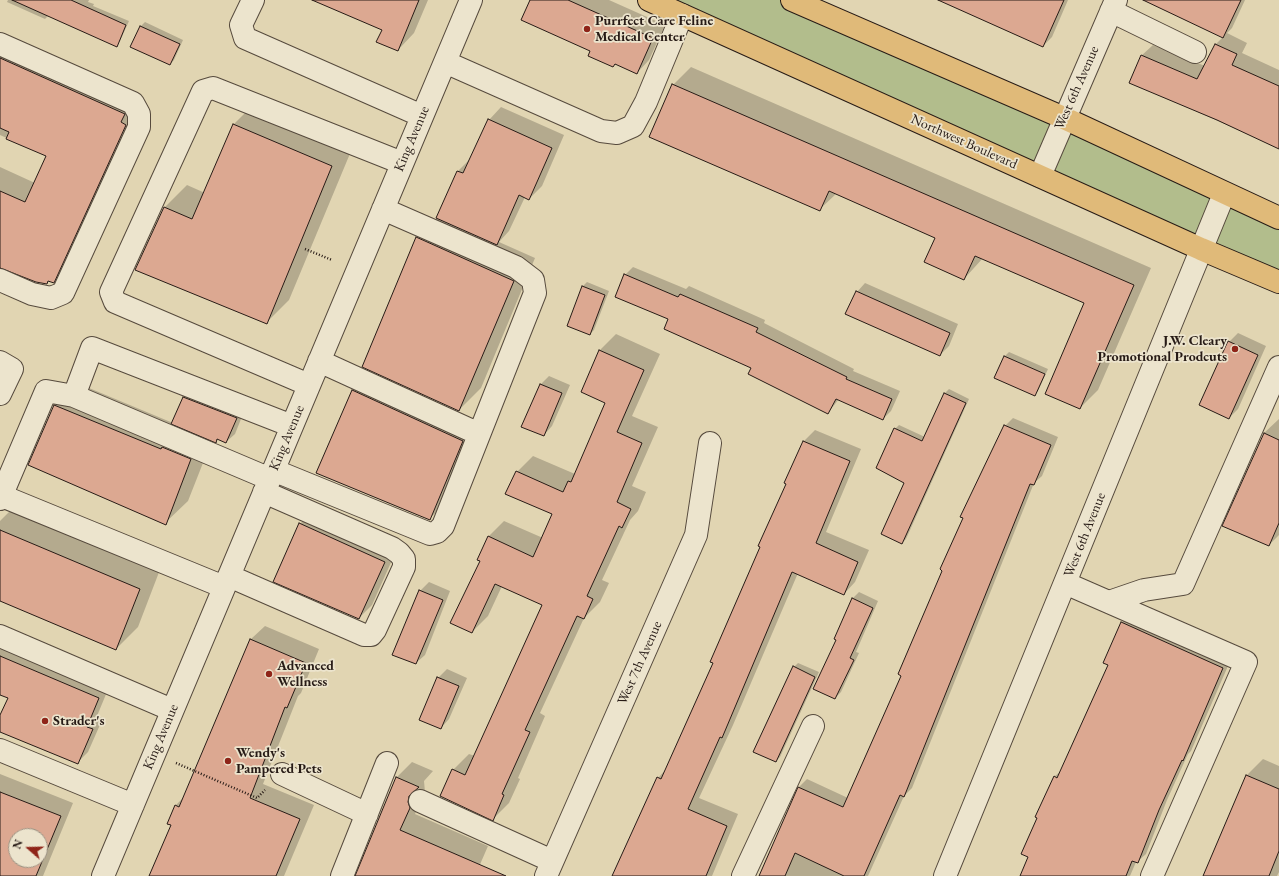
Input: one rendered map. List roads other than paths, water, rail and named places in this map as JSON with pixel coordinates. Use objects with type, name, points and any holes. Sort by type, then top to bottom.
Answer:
[{"type":"main road","name":"Northwest Boulevard","points":[[649,0],[1201,249],[1279,282]]},
{"type":"main road","points":[[792,0],[1064,118],[1224,194],[1279,218]]},
{"type":"street","points":[[252,0],[241,25],[245,38],[422,116]]},
{"type":"street","name":"King Avenue","points":[[103,876],[471,0]]},
{"type":"street","points":[[1113,5],[1195,52]]},
{"type":"street","name":"West 6th Avenue","points":[[1040,176],[1113,5]]},
{"type":"street","points":[[445,62],[600,131],[617,133],[632,126],[646,102],[682,15]]},
{"type":"street","points":[[0,44],[133,103],[139,114],[139,127],[63,294],[51,298],[32,294],[0,280]]},
{"type":"street","points":[[309,385],[115,302],[111,292],[202,91],[213,88],[402,163]]},
{"type":"street","name":"West 6th Avenue","points":[[945,876],[1224,194]]},
{"type":"street","points":[[269,480],[399,552],[404,559],[404,567],[376,630],[371,635],[364,635],[227,581],[1,498],[46,391],[74,396],[269,480],[430,534],[437,532],[443,526],[536,292],[533,280],[516,267],[383,209]]},
{"type":"street","points":[[74,396],[92,348],[292,426]]},
{"type":"street","points":[[319,361],[479,434]]},
{"type":"street","points":[[0,362],[12,368],[0,394]]},
{"type":"street","points":[[1109,602],[1144,590],[1183,584],[1279,367]]},
{"type":"street","name":"West 7th Avenue","points":[[549,868],[696,535],[710,443]]},
{"type":"street","points":[[1065,583],[1246,662],[1152,876]]},
{"type":"street","points":[[0,636],[172,710]]},
{"type":"street","points":[[743,876],[813,726]]},
{"type":"street","points":[[0,750],[133,804]]},
{"type":"street","points":[[342,876],[387,763]]},
{"type":"street","points":[[282,774],[367,814]]},
{"type":"street","points":[[420,801],[549,868]]},
{"type":"place","name":"Purrfect Care Feline Medical Center","points":[[587,29]]},
{"type":"place","name":"J.W. Cleary Promotional Prodcuts","points":[[1235,349]]},
{"type":"place","name":"Advanced Wellness","points":[[269,674]]},
{"type":"place","name":"Strader's","points":[[45,721]]},
{"type":"place","name":"Wendy's Pampered Pets","points":[[228,761]]}]
